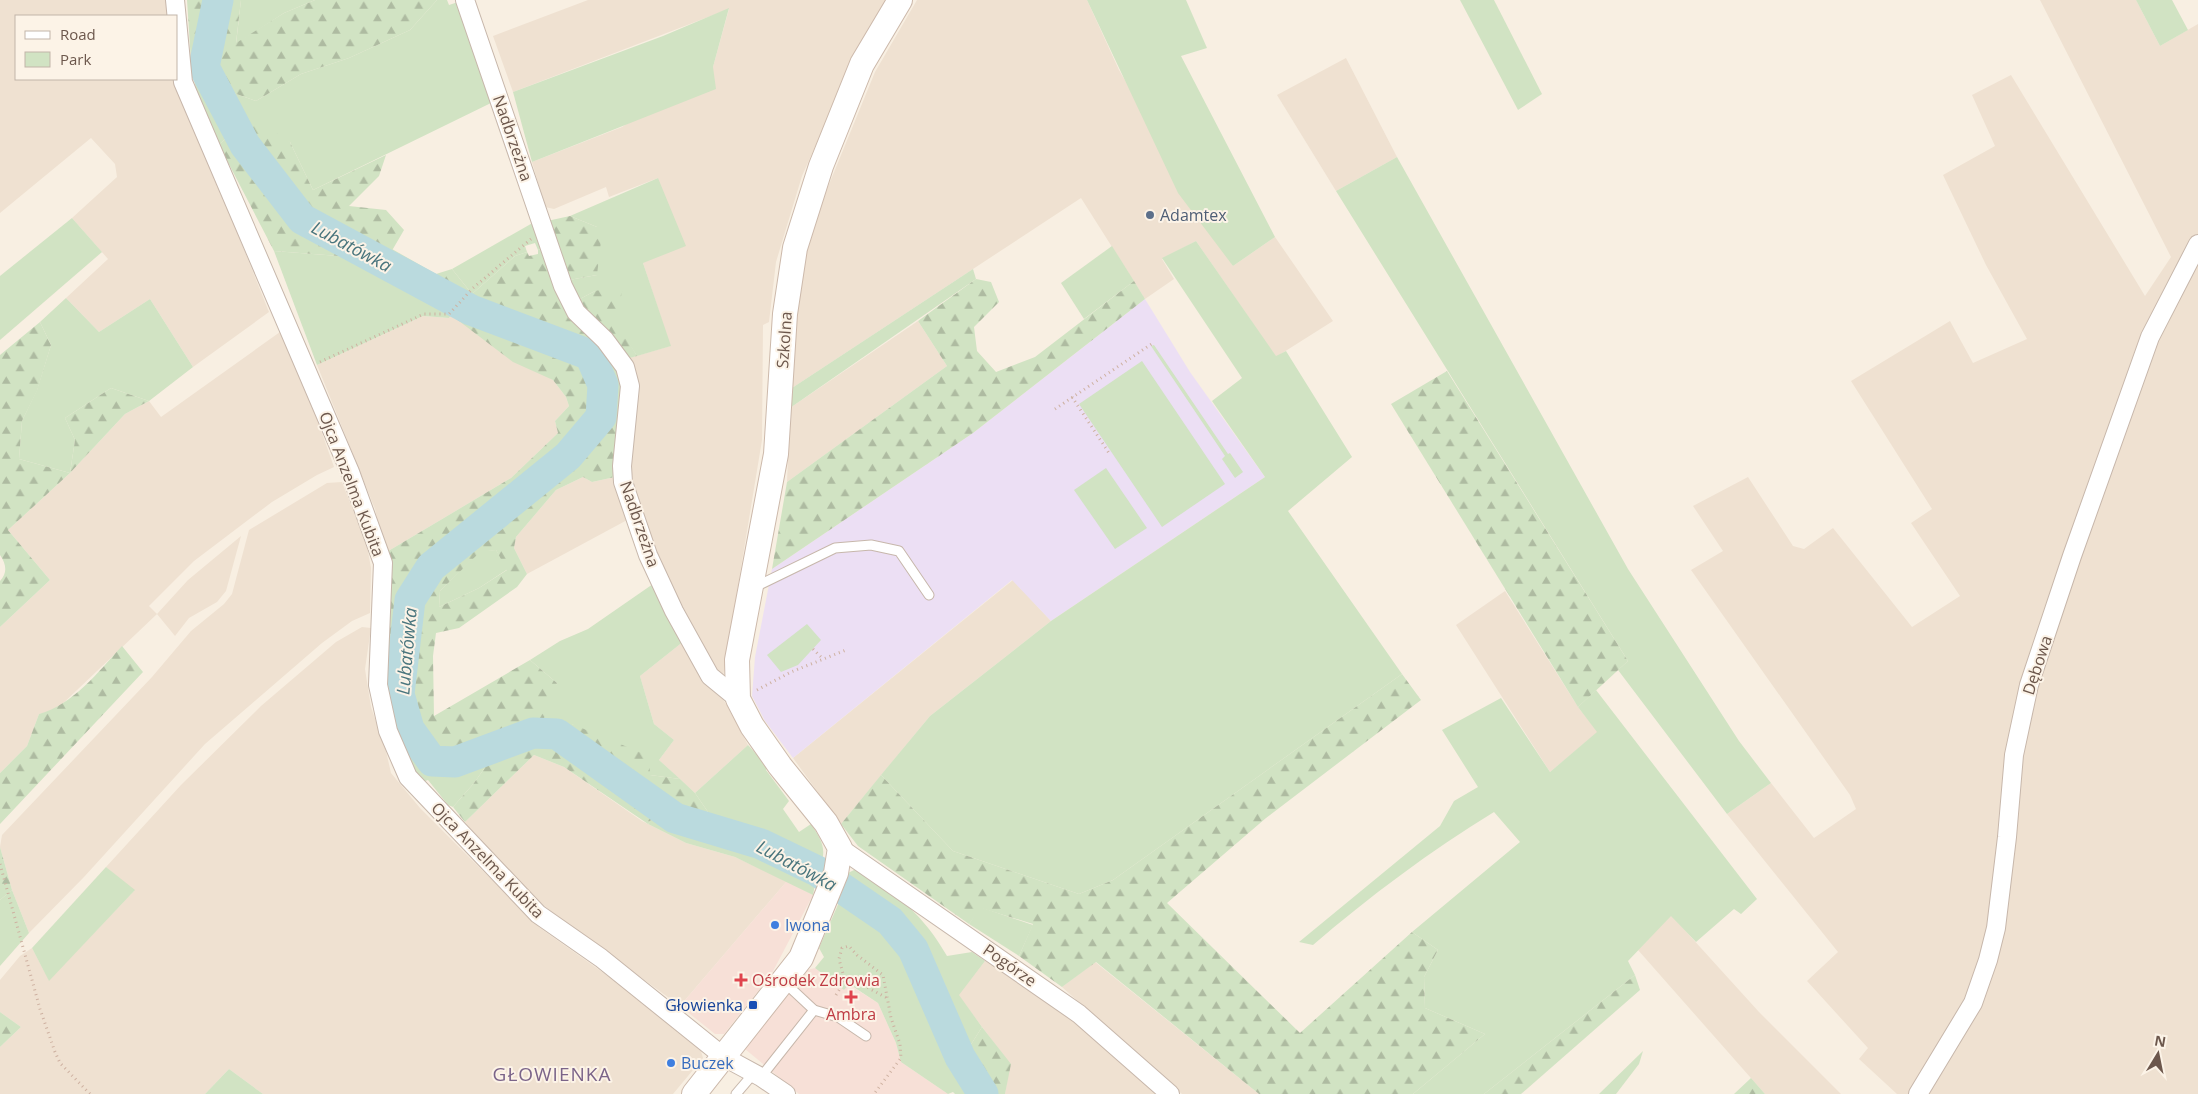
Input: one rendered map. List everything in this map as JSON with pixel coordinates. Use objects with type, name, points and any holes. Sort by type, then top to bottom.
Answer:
[{"type":"street","name":"Ojca Anzelma Kubita","points":[[175,0],[176,15]]},
{"type":"street","name":"Nadbrzeżna","points":[[465,0],[564,286],[576,312],[605,340],[625,367],[630,386],[622,466],[623,482],[648,555],[674,610],[710,676],[738,699],[752,726],[780,766],[826,823],[840,848]]},
{"type":"street","name":"Szkolna","points":[[738,699],[737,660],[776,454],[785,314],[794,248],[821,166],[862,64],[900,0]]},
{"type":"street","name":"Ojca Anzelma Kubita","points":[[178,31],[183,82],[350,472],[383,562],[378,685],[388,731],[408,777],[538,914],[601,958],[724,1057],[758,1075],[786,1094]]},
{"type":"street","name":"Dębowa","points":[[1918,1094],[1972,1003],[1988,960],[1997,919],[2014,754],[2030,685],[2072,556],[2150,337],[2198,244]]},
{"type":"street","points":[[694,1094],[807,948],[836,873],[840,848]]},
{"type":"street","name":"Pogórze","points":[[840,848],[1079,1014],[1170,1094]]},
{"type":"lane","points":[[751,589],[835,548],[871,544],[898,551],[929,595]]},
{"type":"lane","points":[[783,981],[814,1010],[838,1017],[866,1036]]},
{"type":"lane","points":[[736,1094],[758,1075],[814,1010]]},
{"type":"path","points":[[306,368],[424,314],[448,314],[473,288],[545,228]]},
{"type":"path","points":[[1055,409],[1153,343]]},
{"type":"path","points":[[1072,398],[1109,454]]},
{"type":"path","points":[[813,649],[823,659]]},
{"type":"path","points":[[762,688],[846,650]]},
{"type":"path","points":[[0,864],[40,1009],[55,1052],[60,1063],[90,1094]]},
{"type":"path","points":[[845,981],[840,967],[840,951],[842,948],[849,946],[857,955],[883,975],[891,1018],[900,1044],[901,1058],[874,1094]]},
{"type":"path","points":[[836,995],[845,981],[852,979],[888,998]]},
{"type":"shaded area","points":[[0,0],[169,0],[170,15],[15,15],[15,80],[176,80],[269,312],[193,367],[150,299],[99,332],[66,298],[108,259],[72,218],[117,177],[115,164],[91,138],[0,213]]},
{"type":"shaded area","points":[[588,0],[887,0],[859,48],[802,176],[776,262],[769,322],[763,325],[762,440],[723,677],[720,676],[683,616],[640,512],[630,465],[626,359],[670,346],[643,263],[658,178],[609,197],[606,187],[554,209],[545,207],[532,162],[622,127],[713,67],[729,9],[513,92],[493,36]]},
{"type":"shaded area","points":[[917,0],[1087,0],[1119,70],[1233,266],[1275,237],[1333,321],[1276,357],[1196,241],[1162,259],[1174,279],[1145,299],[1081,198],[792,388],[797,315],[804,262],[814,221],[875,72]]},
{"type":"shaded area","points":[[2040,0],[2136,0],[2160,46],[2198,24],[2198,1094],[1897,1094],[1859,1059],[1868,1048],[1807,981],[1838,952],[1727,814],[1771,783],[1814,838],[1856,809],[1850,795],[1691,570],[1723,551],[1693,506],[1748,477],[1793,546],[1804,549],[1833,528],[1912,627],[1960,596],[1911,523],[1932,509],[1851,381],[1950,321],[1973,363],[2027,339],[1986,265],[1943,175],[1995,146],[1972,95],[2011,75],[2145,296],[2171,257]]},
{"type":"shaded area","points":[[1346,58],[1397,157],[1336,191],[1277,95]]},
{"type":"shaded area","points":[[1145,299],[1190,372],[1265,477],[1051,621],[1012,580],[793,758],[765,721],[752,696],[755,657],[772,569],[973,433]]},
{"type":"shaded area","points":[[451,315],[553,380],[566,397],[569,406],[555,421],[558,433],[511,478],[385,553],[375,509],[317,365],[423,316],[449,318]]},
{"type":"shaded area","points":[[918,321],[947,366],[787,482],[790,408]]},
{"type":"shaded area","points":[[280,332],[303,379],[334,467],[272,502],[194,561],[149,606],[157,614],[56,710],[39,714],[27,746],[0,773],[0,627],[50,580],[8,530],[70,473],[125,414],[149,401],[161,417]]},
{"type":"shaded area","points":[[583,477],[592,482],[615,477],[629,519],[527,574],[514,548],[516,537],[556,490]]},
{"type":"shaded area","points":[[342,482],[367,546],[371,568],[370,613],[352,621],[322,643],[205,744],[84,877],[29,933],[12,890],[0,847],[2,835],[152,677],[191,631],[224,604],[232,594],[249,530],[327,483]]},
{"type":"shaded area","points":[[241,536],[226,591],[217,602],[189,618],[175,636],[157,614],[188,580]]},
{"type":"shaded area","points":[[1013,580],[1051,621],[930,716],[841,824],[793,758]]},
{"type":"shaded area","points":[[1505,591],[1578,707],[1598,732],[1550,772],[1456,625]]},
{"type":"shaded area","points":[[362,627],[371,628],[365,669],[371,707],[386,751],[391,773],[420,808],[540,928],[622,986],[701,1051],[703,1058],[673,1094],[263,1094],[229,1069],[205,1094],[0,1094],[0,1047],[21,1027],[0,1012],[0,980],[20,956],[32,948],[49,980],[134,891],[106,867],[181,785],[261,706],[336,642]]},
{"type":"shaded area","points":[[684,641],[726,704],[748,745],[695,793],[659,760],[674,740],[654,724],[640,676]]},
{"type":"shaded area","points":[[534,755],[564,767],[642,821],[686,843],[735,857],[787,881],[680,1006],[553,913],[511,878],[465,822]]},
{"type":"shaded area","points":[[787,881],[813,895],[771,975],[724,1034],[715,1034],[680,1006]]},
{"type":"shaded area","points":[[1671,915],[1759,1012],[1841,1094],[1765,1094],[1638,950]]},
{"type":"shaded area","points":[[985,961],[1041,996],[1094,1038],[1158,1094],[1005,1094],[1010,1064],[958,995]]},
{"type":"shaded area","points":[[1095,962],[1259,1094],[1182,1094],[1062,987]]},
{"type":"shaded area","points":[[815,968],[844,990],[848,984],[878,1003],[896,1043],[901,1062],[948,1094],[799,1094],[745,1049],[807,970]]},
{"type":"green space","points":[[187,0],[241,0],[236,43],[284,13],[315,0],[437,0],[410,30],[349,58],[301,74],[256,101],[228,91],[219,75],[191,62]]},
{"type":"green space","points":[[241,0],[315,0],[284,13],[236,44]]},
{"type":"green space","points":[[437,0],[447,0],[449,5],[461,1],[493,102],[313,190],[290,142],[229,135],[219,145],[196,90],[191,62],[219,75],[228,91],[256,101],[301,74],[349,58],[410,30]]},
{"type":"green space","points":[[1087,0],[1186,0],[1207,48],[1181,56],[1275,237],[1233,266],[1178,193]]},
{"type":"green space","points":[[1460,0],[1494,0],[1542,94],[1518,110]]},
{"type":"green space","points":[[2136,0],[2172,0],[2188,30],[2160,46]]},
{"type":"green space","points":[[729,8],[713,67],[716,89],[532,162],[513,92],[663,36]]},
{"type":"green space","points":[[240,110],[290,142],[313,190],[386,155],[379,176],[349,206],[386,210],[404,230],[390,254],[339,256],[274,251],[219,145],[229,135],[221,121]]},
{"type":"green space","points":[[1397,157],[1628,569],[1739,741],[1771,783],[1727,814],[1618,670],[1628,661],[1336,191]]},
{"type":"green space","points":[[658,178],[686,246],[643,263],[671,346],[637,356],[595,291],[578,300],[569,280],[597,275],[597,227],[570,216]]},
{"type":"green space","points":[[570,216],[597,227],[601,241],[597,275],[569,280],[547,221]]},
{"type":"green space","points":[[72,218],[102,252],[0,340],[0,276]]},
{"type":"green space","points":[[536,221],[546,247],[538,250],[535,243],[525,246],[527,252],[515,256],[472,294],[452,269]]},
{"type":"green space","points":[[1196,241],[1276,356],[1286,351],[1352,457],[1288,511],[1402,674],[1113,880],[1079,894],[953,851],[881,775],[930,716],[1051,621],[1265,477],[1212,401],[1242,378],[1162,258]]},
{"type":"green space","points":[[1112,246],[1134,281],[1084,319],[1061,283]]},
{"type":"green space","points":[[546,247],[620,367],[625,387],[615,477],[592,482],[583,477],[556,490],[516,537],[514,548],[527,574],[517,587],[459,628],[436,633],[433,656],[434,716],[530,660],[557,683],[547,715],[536,725],[572,724],[649,756],[650,775],[680,779],[695,793],[708,812],[695,816],[665,801],[648,824],[564,767],[534,755],[465,822],[453,807],[474,783],[493,756],[488,742],[452,755],[436,753],[417,729],[406,695],[385,692],[392,566],[385,553],[511,478],[558,433],[555,421],[569,406],[566,397],[553,380],[513,362],[451,315],[423,300],[436,274],[452,269],[472,294],[515,256],[527,252],[529,256],[538,254],[538,250]],"holes":[[[496,550],[507,570],[479,588],[439,607],[440,591],[480,552]]]},
{"type":"green space","points":[[392,249],[436,274],[423,300],[451,315],[449,318],[423,316],[317,365],[274,251],[339,256],[389,254]]},
{"type":"green space","points":[[973,269],[976,279],[790,408],[792,388]]},
{"type":"green space","points":[[976,279],[991,282],[999,302],[974,327],[977,351],[996,372],[1035,357],[1134,281],[1145,299],[973,433],[772,569],[787,482],[947,366],[918,321]]},
{"type":"green space","points":[[624,285],[615,319],[637,356],[626,359],[581,309],[578,300],[595,291]]},
{"type":"green space","points":[[66,298],[99,332],[150,299],[193,367],[149,401],[111,388],[65,418],[75,440],[70,473],[19,459],[22,421],[37,390],[51,345],[40,322]]},
{"type":"green space","points":[[40,322],[51,345],[37,391],[22,421],[19,459],[70,473],[8,530],[50,580],[0,627],[0,581],[5,568],[0,555],[0,355]]},
{"type":"green space","points":[[1154,345],[1228,454],[1230,453],[1243,472],[1235,478],[1222,459],[1225,456],[1151,346]]},
{"type":"green space","points":[[1142,361],[1225,484],[1162,527],[1079,404]]},
{"type":"green space","points":[[1447,371],[1628,661],[1578,707],[1391,404]]},
{"type":"green space","points":[[111,388],[149,401],[125,414],[70,473],[75,440],[65,418]]},
{"type":"green space","points":[[1106,468],[1147,528],[1115,549],[1074,490]]},
{"type":"green space","points":[[496,550],[508,569],[479,588],[439,607],[440,591],[480,551]]},
{"type":"green space","points":[[653,584],[684,641],[640,676],[654,724],[674,740],[659,760],[680,779],[650,775],[572,724],[535,725],[557,683],[530,660],[560,641],[588,629]]},
{"type":"green space","points":[[807,624],[821,640],[798,665],[781,672],[767,655]]},
{"type":"green space","points":[[122,646],[143,672],[0,824],[0,773],[27,746],[39,714],[63,703],[85,686]]},
{"type":"green space","points":[[1402,674],[1421,700],[1266,818],[1167,903],[1300,1033],[1412,932],[1438,950],[1424,977],[1425,1008],[1485,1034],[1413,1094],[1259,1094],[1096,962],[1062,987],[1019,956],[1033,924],[981,908],[969,924],[858,846],[841,824],[881,775],[953,851],[1079,894],[1113,880]]},
{"type":"green space","points":[[1596,690],[1757,899],[1741,914],[1734,909],[1696,942],[1671,916],[1628,961],[1635,975],[1484,1094],[1413,1094],[1485,1034],[1425,1008],[1424,977],[1438,950],[1412,932],[1520,842],[1494,812],[1400,875],[1313,945],[1299,942],[1440,826],[1454,801],[1478,787],[1442,730],[1501,698],[1550,772],[1597,732],[1578,707]]},
{"type":"green space","points":[[385,692],[406,695],[417,729],[452,755],[488,742],[493,756],[474,783],[453,807],[448,805],[428,780],[420,783],[404,755]]},
{"type":"green space","points":[[748,745],[768,767],[766,770],[789,801],[783,809],[799,832],[811,824],[822,843],[823,858],[821,864],[776,841],[695,816],[708,812],[695,793]]},
{"type":"green space","points":[[657,812],[691,829],[758,850],[806,870],[815,884],[813,895],[735,857],[686,843],[648,824]]},
{"type":"green space","points":[[0,847],[12,890],[0,900]]},
{"type":"green space","points":[[106,867],[135,890],[49,981],[32,948]]},
{"type":"green space","points":[[858,868],[908,906],[928,928],[947,956],[972,952],[985,961],[959,995],[982,1027],[970,1046],[986,1082],[971,1066],[919,945],[903,924],[846,879],[846,874]]},
{"type":"green space","points":[[12,890],[29,933],[0,966],[0,900]]},
{"type":"green space","points":[[840,900],[884,928],[911,960],[950,1056],[974,1091],[969,1094],[955,1094],[953,1092],[948,1094],[901,1062],[896,1043],[878,1003],[849,984],[844,990],[815,968],[824,957],[819,948]]},
{"type":"green space","points":[[980,907],[1033,925],[1019,956],[969,924]]},
{"type":"green space","points":[[1635,975],[1640,990],[1521,1094],[1484,1094]]},
{"type":"green space","points":[[0,1012],[21,1027],[0,1047]]},
{"type":"green space","points":[[982,1027],[1011,1064],[1005,1094],[969,1094],[986,1082],[970,1046]]},
{"type":"green space","points":[[1643,1051],[1639,1064],[1616,1094],[1599,1094]]},
{"type":"green space","points":[[229,1069],[263,1094],[205,1094]]},
{"type":"green space","points":[[1751,1078],[1765,1094],[1734,1094]]},
{"type":"waterway","name":"Lubatówka","points":[[218,0],[204,67],[245,145],[302,219],[471,310],[590,355],[603,385],[601,417],[568,456],[431,567],[410,600],[399,694],[409,729],[432,761],[455,762],[533,733],[557,734],[675,818],[761,844],[817,871],[890,921],[913,949],[960,1057],[983,1094]]},
{"type":"place","name":"Adamtex","points":[[1150,215]]},
{"type":"place","name":"Iwona","points":[[775,925]]},
{"type":"place","name":"Ośrodek Zdrowia","points":[[741,980]]},
{"type":"place","name":"Ambra","points":[[851,997]]},
{"type":"place","name":"Głowienka","points":[[753,1005]]},
{"type":"place","name":"Buczek","points":[[671,1063]]},
{"type":"district","name":"GŁOWIENKA","points":[[552,1074]]}]
